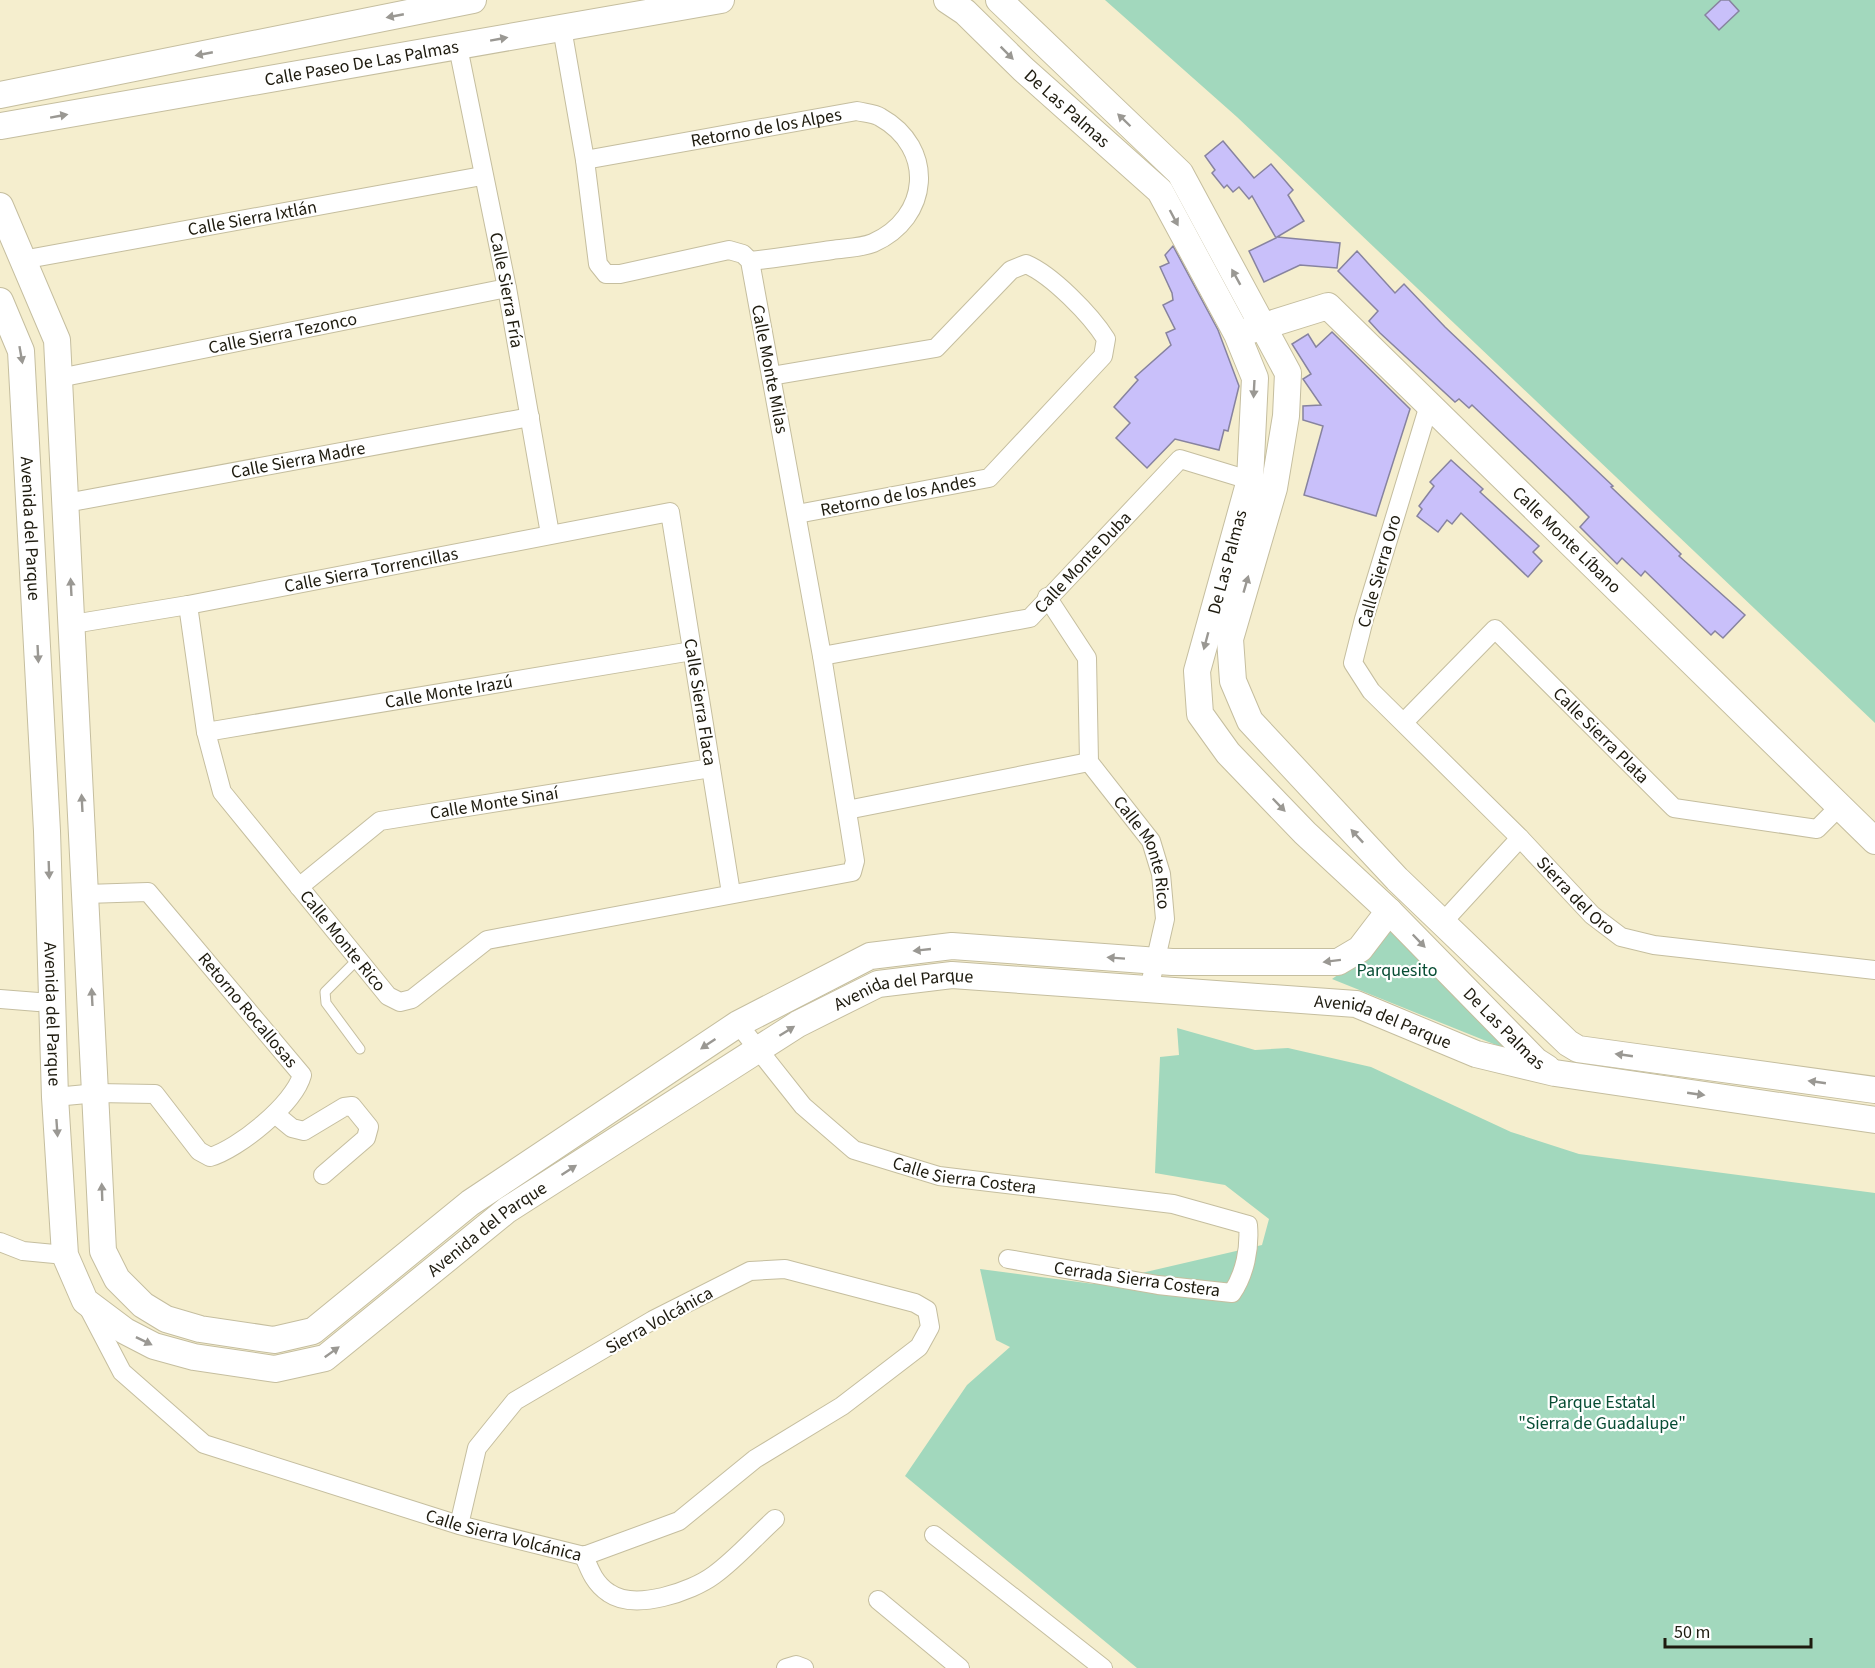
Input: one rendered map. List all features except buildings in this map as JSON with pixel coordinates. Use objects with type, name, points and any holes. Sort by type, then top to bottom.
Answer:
[{"type":"street","points":[[0,95],[473,0]]},
{"type":"street","name":"Calle Paseo De Las Palmas","points":[[0,126],[722,0]]},
{"type":"street","name":"De Las Palmas","points":[[999,0],[1180,173],[1288,373],[1286,416],[1274,488],[1230,639],[1233,681],[1250,721],[1397,879],[1443,922]]},
{"type":"street","name":"De Las Palmas","points":[[956,6],[1160,191],[1237,334],[1255,378],[1250,480],[1197,671],[1200,714],[1228,753],[1305,832],[1389,911],[1536,1061],[1555,1073]]},
{"type":"street","points":[[562,28],[585,160],[598,264],[606,274],[620,274],[729,250],[742,254],[750,261]]},
{"type":"street","name":"Calle Sierra Fría","points":[[458,47],[482,176],[507,288],[550,534]]},
{"type":"street","name":"Retorno de los Alpes","points":[[585,160],[857,111],[879,117],[898,132],[915,154],[921,174],[914,205],[898,227],[872,243],[750,261]]},
{"type":"street","points":[[1160,191],[1180,173]]},
{"type":"street","name":"Calle Sierra Ixtlán","points":[[22,260],[482,176]]},
{"type":"street","name":"Avenida del Parque","points":[[0,206],[57,340],[104,1251],[117,1279],[143,1305],[166,1319],[201,1329],[274,1340],[313,1331],[470,1203],[738,1024],[870,956],[951,946],[1156,961],[1338,962],[1360,948],[1389,911]]},
{"type":"street","name":"Calle Monte Milas","points":[[750,261],[822,656],[855,861],[852,872]]},
{"type":"street","name":"Retorno de los Andes","points":[[771,376],[936,348],[1011,270],[1026,264],[1040,270],[1098,327],[1106,339],[1103,356],[989,478],[796,514]]},
{"type":"street","name":"Calle Sierra Tezonco","points":[[59,378],[507,288]]},
{"type":"street","name":"Avenida del Parque","points":[[0,301],[21,351],[47,831],[55,1097],[65,1255],[85,1301],[125,1331],[154,1346],[194,1357],[274,1369],[325,1358],[488,1225],[756,1049],[798,1024],[878,984],[952,975],[1356,1004],[1476,1054],[1555,1073],[1875,1120]]},
{"type":"street","name":"Calle Monte Líbano","points":[[1237,334],[1264,328],[1328,306],[1875,841]]},
{"type":"street","name":"Calle Sierra Oro","points":[[1405,721],[1371,691],[1353,663],[1364,619],[1429,405]]},
{"type":"street","name":"Calle Sierra Madre","points":[[66,503],[530,417]]},
{"type":"street","name":"Calle Monte Duba","points":[[822,656],[1030,618],[1047,597],[1180,459],[1250,480]]},
{"type":"street","points":[[1250,480],[1274,488]]},
{"type":"street","name":"Calle Sierra Torrencillas","points":[[73,624],[188,605],[670,512]]},
{"type":"street","name":"Calle Sierra Flaca","points":[[670,512],[731,893]]},
{"type":"street","points":[[847,810],[1089,762],[1087,658],[1047,597]]},
{"type":"street","name":"Calle Monte Rico","points":[[188,605],[206,732],[222,792],[387,996],[400,1002],[412,999],[487,940],[852,872]]},
{"type":"street","name":"Calle Sierra Plata","points":[[1405,721],[1495,629],[1674,808],[1817,829],[1840,806]]},
{"type":"street","name":"Calle Monte Irazú","points":[[206,732],[692,651]]},
{"type":"street","name":"Sierra del Oro","points":[[1405,721],[1592,915],[1621,937],[1654,945],[1875,970]]},
{"type":"street","name":"Calle Monte Rico","points":[[1089,762],[1151,841],[1161,874],[1165,919],[1149,989]]},
{"type":"street","name":"Calle Monte Sinaí","points":[[299,887],[380,821],[711,768]]},
{"type":"street","points":[[1305,832],[1330,807]]},
{"type":"street","points":[[1520,838],[1443,922],[1568,1043],[1578,1049],[1875,1090]]},
{"type":"street","name":"Retorno Rocallosas","points":[[55,1097],[97,1093],[155,1094],[199,1151],[210,1157],[224,1153],[275,1114],[299,1086],[302,1075],[148,892],[86,894]]},
{"type":"street","points":[[0,999],[38,1002]]},
{"type":"street","name":"Calle Sierra Costera","points":[[738,1024],[803,1106],[854,1150],[939,1176],[1173,1204],[1248,1225]]},
{"type":"street","points":[[1659,1089],[1663,1061]]},
{"type":"street","points":[[275,1114],[292,1128],[304,1131],[344,1107],[352,1106],[369,1127],[366,1138],[323,1175]]},
{"type":"street","points":[[470,1203],[488,1225]]},
{"type":"street","name":"Cerrada Sierra Costera","points":[[1008,1259],[1158,1285],[1232,1293],[1241,1280],[1249,1238],[1248,1225]]},
{"type":"street","points":[[0,1242],[23,1251],[65,1255]]},
{"type":"street","name":"Sierra Volcánica","points":[[459,1525],[477,1448],[515,1401],[653,1320],[750,1271],[785,1269],[915,1304],[927,1310],[930,1327]]},
{"type":"street","name":"Calle Sierra Volcánica","points":[[85,1301],[123,1372],[204,1444],[459,1525],[584,1556],[679,1521],[755,1459],[842,1406],[919,1347],[930,1327]]},
{"type":"street","points":[[584,1556],[592,1577],[611,1595],[634,1600],[656,1599],[713,1576],[775,1519]]},
{"type":"street","points":[[934,1535],[1103,1668]]},
{"type":"street","points":[[878,1600],[960,1668]]},
{"type":"lane","points":[[358,959],[325,992],[326,1003],[360,1049]]},
{"type":"green space","points":[[1105,0],[1875,0],[1875,723],[1237,117]]},
{"type":"green space","name":"Parquesito","points":[[1391,916],[1526,1057],[1332,979],[1368,954]]},
{"type":"green space","name":"Parque Estatal \"Sierra de Guadalupe\"","points":[[1177,1028],[1255,1050],[1288,1048],[1371,1067],[1511,1132],[1579,1154],[1875,1193],[1875,1668],[1137,1668],[905,1476],[967,1385],[1010,1347],[996,1340],[980,1269],[1094,1284],[1262,1245],[1269,1219],[1225,1185],[1155,1173],[1160,1057],[1179,1055]]}]
